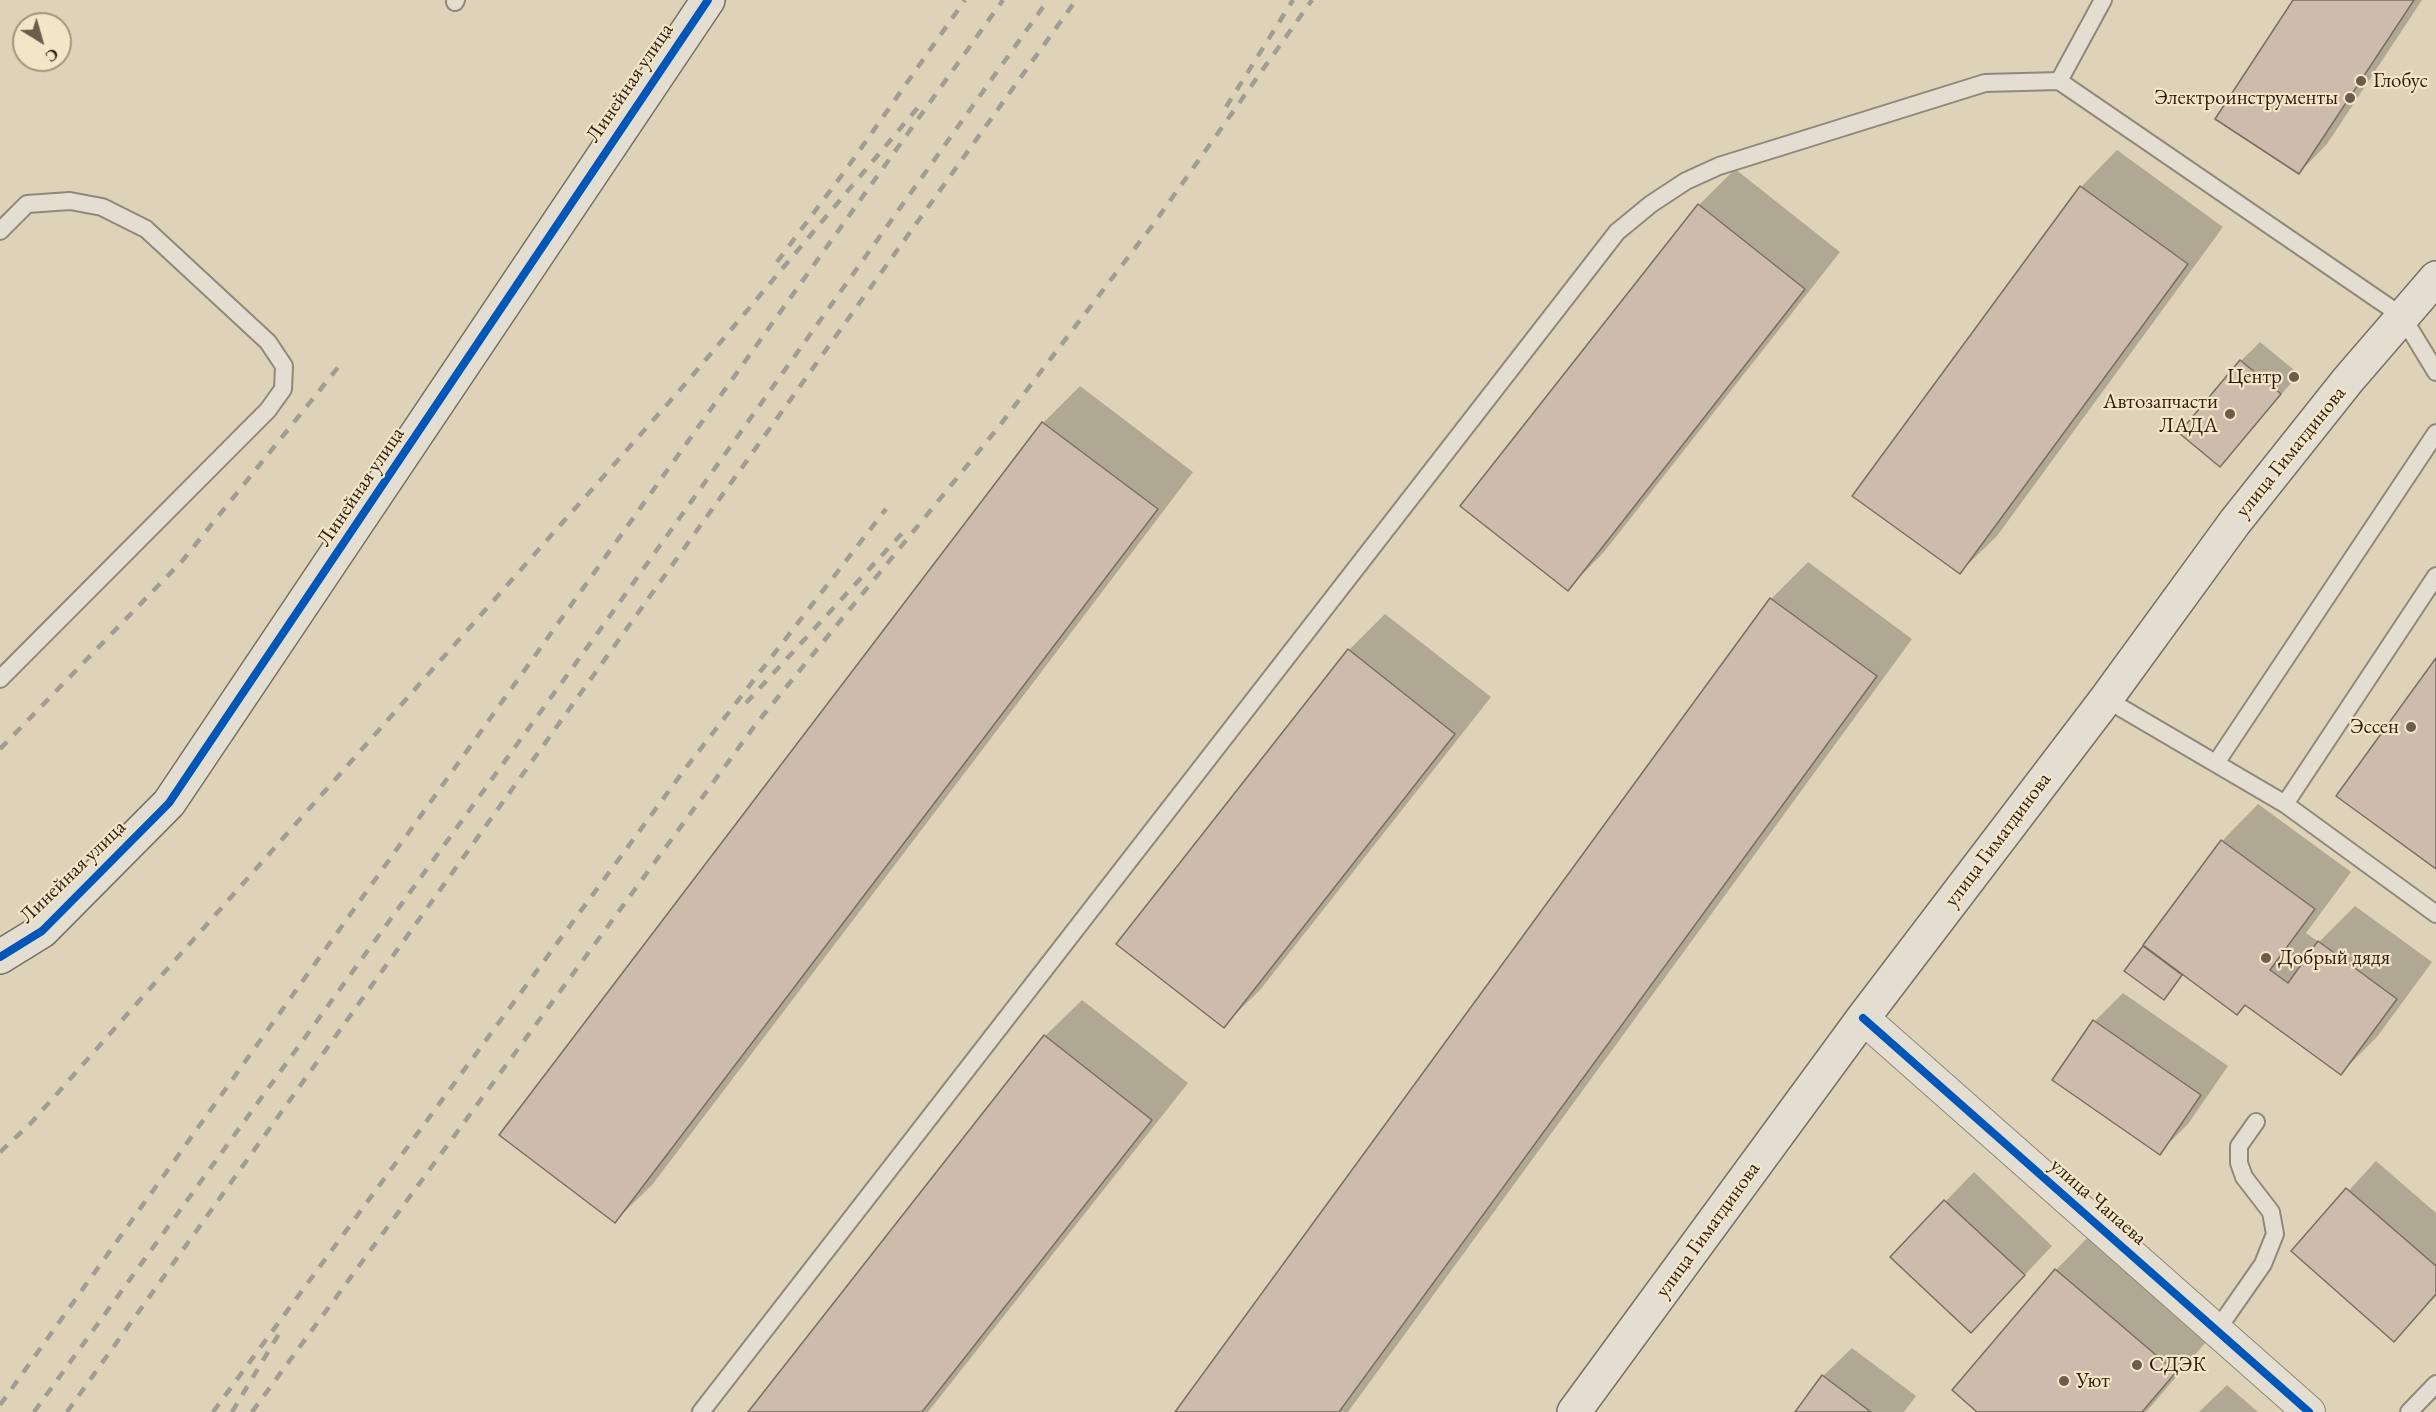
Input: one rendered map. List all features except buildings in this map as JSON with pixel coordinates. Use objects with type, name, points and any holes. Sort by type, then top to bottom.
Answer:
[{"type":"main road","name":"Линейная улица","points":[[0,957],[42,931],[169,803],[708,0]]},
{"type":"main road","name":"улица Гиматдинова","points":[[1574,1412],[1863,1018],[2106,699],[2235,522],[2402,316],[2436,278]]},
{"type":"street","name":"улица Чапаева","points":[[1863,1018],[2309,1412]]},
{"type":"lane","points":[[2059,81],[2103,0]]},
{"type":"lane","points":[[701,1412],[1617,232],[1651,204],[1686,181],[1719,166],[1985,83],[2059,81],[2402,316],[2436,372]]},
{"type":"lane","points":[[0,231],[27,204],[70,201],[102,207],[146,230],[268,342],[284,366],[283,389],[268,410],[0,679]]},
{"type":"lane","points":[[2216,763],[2436,433]]},
{"type":"lane","points":[[2285,804],[2436,576]]},
{"type":"lane","points":[[2106,699],[2285,804],[2436,914]]},
{"type":"lane","points":[[2217,1330],[2264,1264],[2275,1234],[2271,1212],[2244,1177],[2239,1163],[2239,1146],[2256,1122]]},
{"type":"lane","points":[[2409,1412],[2436,1384]]},
{"type":"railway","points":[[777,262],[845,171],[965,0]]},
{"type":"railway","points":[[0,1405],[1003,0]]},
{"type":"railway","points":[[34,1412],[607,620],[1048,0]]},
{"type":"railway","points":[[67,1412],[1076,0]]},
{"type":"railway","points":[[1226,107],[1293,0]]},
{"type":"railway","points":[[252,1412],[756,724],[997,429],[1155,222],[1312,0]]},
{"type":"railway","points":[[0,1152],[31,1123],[687,382],[920,105]]},
{"type":"railway","points":[[0,749],[183,560],[344,360]]},
{"type":"railway","points":[[213,1412],[685,769],[886,509]]},
{"type":"railway","points":[[746,703],[906,529]]},
{"type":"railway","points":[[232,1412],[280,1332]]},
{"type":"cycle path","points":[[0,957],[42,931],[169,803],[708,0]]},
{"type":"cycle path","points":[[1863,1018],[2309,1412]]},
{"type":"place","name":"Глобус","points":[[2361,81]]},
{"type":"place","name":"Электроинструменты","points":[[2350,98]]},
{"type":"place","name":"Центр","points":[[2294,377]]},
{"type":"place","name":"Автозапчасти ЛАДА","points":[[2230,414]]},
{"type":"place","name":"Эссен","points":[[2411,727]]},
{"type":"place","name":"Добрый дядя","points":[[2266,958]]},
{"type":"place","name":"СДЭК","points":[[2137,1365]]},
{"type":"place","name":"Уют","points":[[2064,1381]]}]
